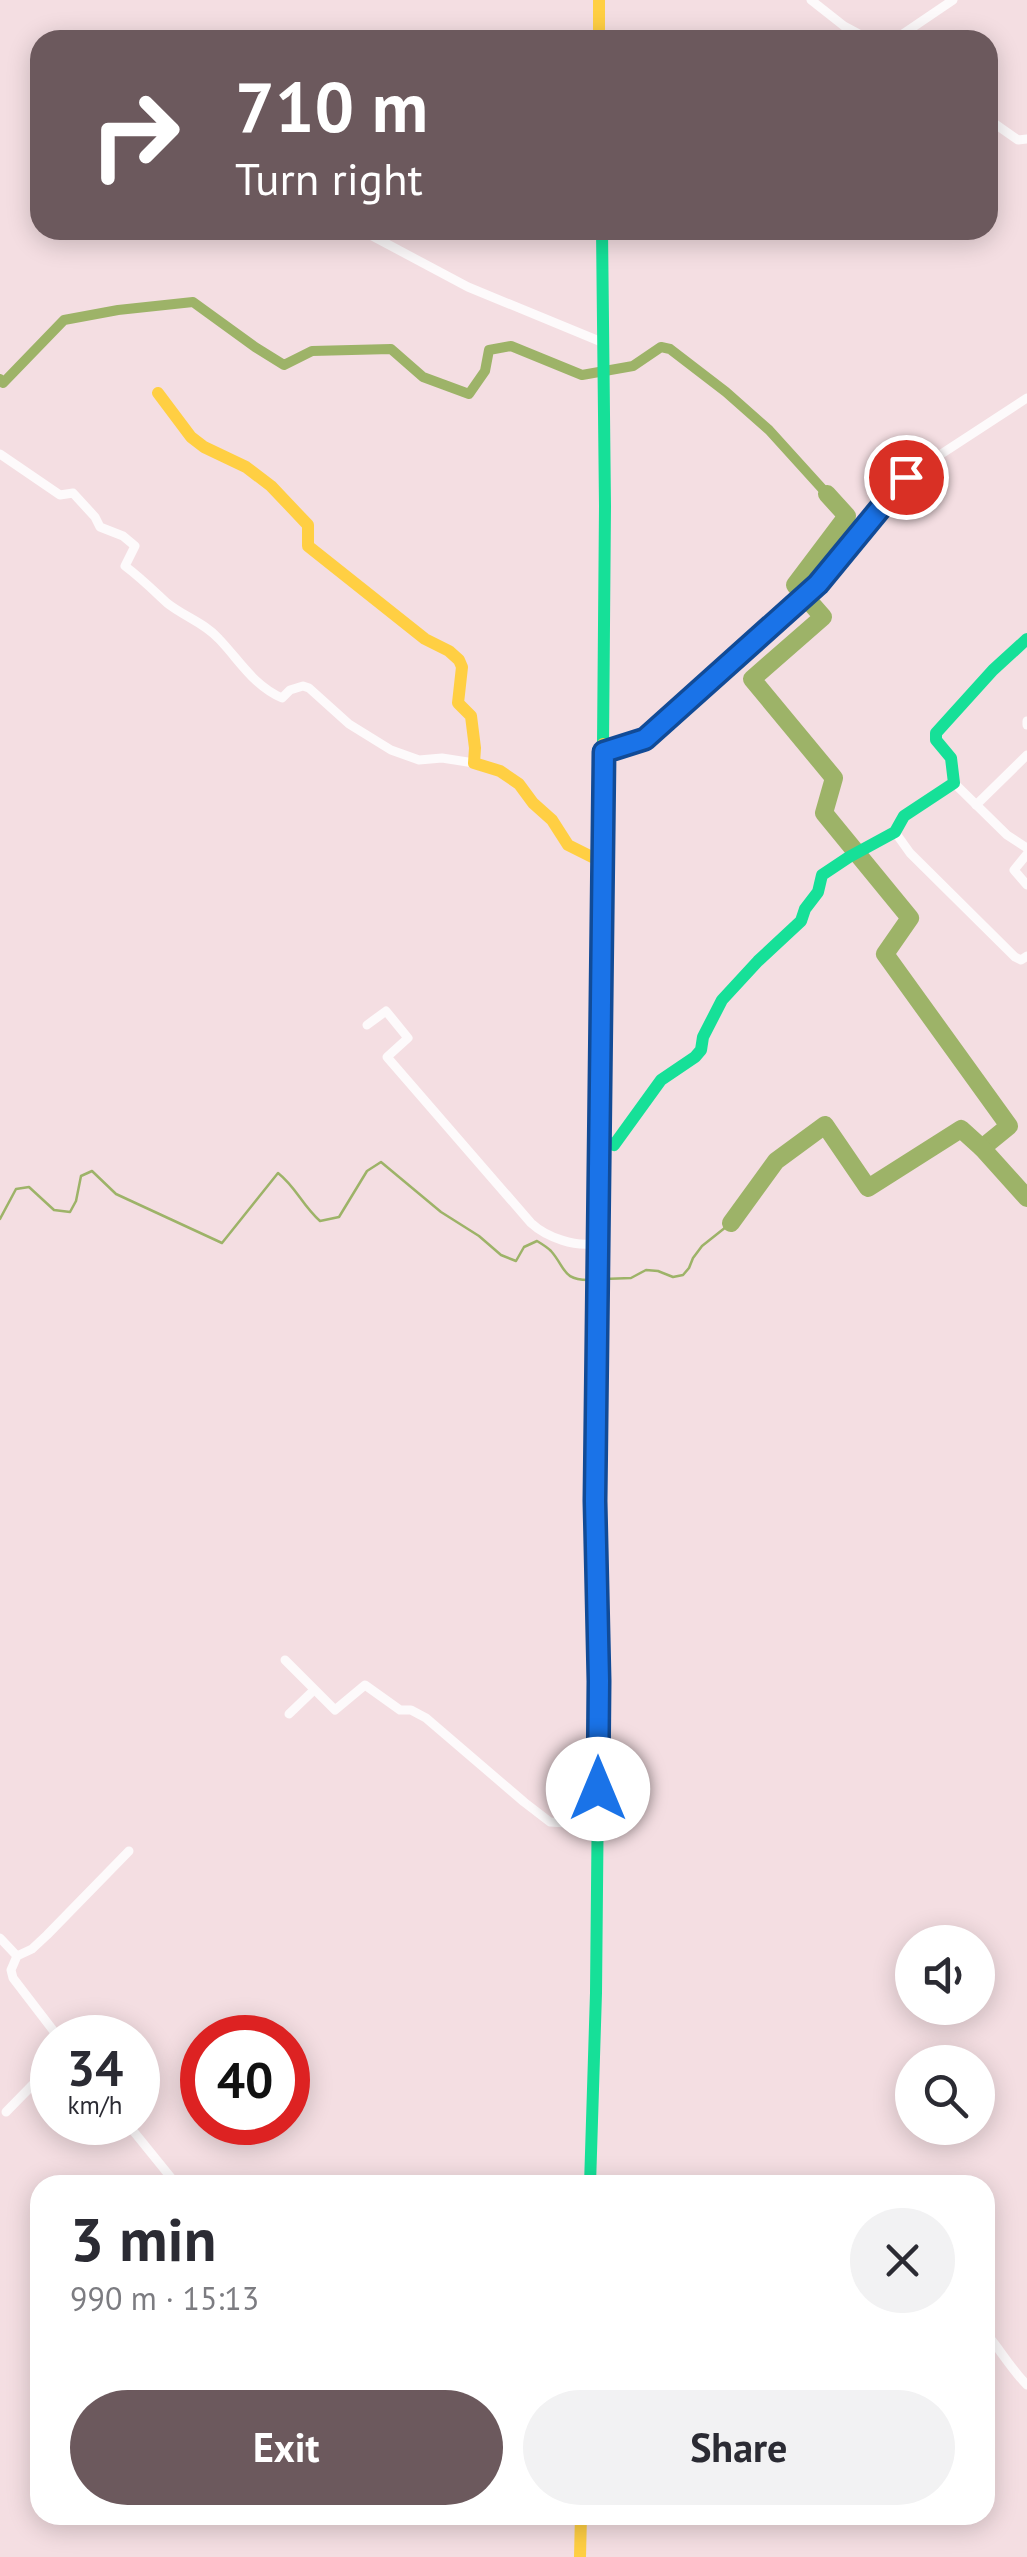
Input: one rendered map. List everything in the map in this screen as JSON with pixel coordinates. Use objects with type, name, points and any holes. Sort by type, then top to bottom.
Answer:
[{"type":"street","points":[[599,0],[599,30]]},
{"type":"street","points":[[811,0],[851,30]]},
{"type":"street","points":[[909,30],[953,0]]},
{"type":"street","points":[[998,126],[1018,140],[1027,139]]},
{"type":"street","points":[[380,240],[468,287],[604,343]]},
{"type":"street","points":[[590,2175],[599,1681],[595,1501],[604,752],[602,240]]},
{"type":"street","points":[[158,392],[191,437],[271,486],[308,525],[308,546],[424,640],[459,660],[462,667],[458,703],[471,716],[474,764]]},
{"type":"street","points":[[604,752],[645,739],[818,584],[906,477],[1027,398]]},
{"type":"street","points":[[0,454],[60,495],[73,493],[100,528],[122,536],[134,546],[125,566],[169,604],[219,638],[264,690],[282,698],[290,690],[310,688],[349,724],[391,750],[419,760],[442,758],[500,771],[519,784],[552,820],[568,845],[602,862]]},
{"type":"street","points":[[1027,639],[936,733],[936,740],[954,762],[954,783],[1027,851],[1014,870],[1027,884]]},
{"type":"street","points":[[976,805],[1027,755]]},
{"type":"street","points":[[598,1138],[614,1145],[661,1080],[701,1050],[703,1037],[722,1000],[801,921],[804,909],[818,892],[822,875],[895,832],[904,816],[954,783]]},
{"type":"street","points":[[895,832],[910,852],[1015,957],[1022,960],[1027,956]]},
{"type":"street","points":[[367,1024],[386,1012],[408,1038],[387,1058],[542,1234],[587,1246],[597,1243]]},
{"type":"street","points":[[286,1660],[334,1710],[365,1685],[400,1710],[411,1710],[426,1718],[550,1822],[598,1825]]},
{"type":"street","points":[[289,1714],[314,1690]]},
{"type":"street","points":[[41,2015],[13,1978],[11,1970],[17,1956],[48,1935],[129,1852]]},
{"type":"street","points":[[0,1938],[17,1956]]},
{"type":"street","points":[[6,2112],[30,2087]]},
{"type":"street","points":[[145,2145],[170,2175]]},
{"type":"street","points":[[995,2344],[1027,2385]]},
{"type":"street","points":[[580,2557],[581,2525]]},
{"type":"waterway","points":[[0,379],[3,383],[64,320],[193,302],[284,365],[312,351],[391,349],[423,377],[469,394],[485,371],[489,350],[511,346],[582,375],[633,366],[661,347],[670,349],[726,392],[769,430],[827,494]]},
{"type":"waterway","points":[[827,494],[847,516],[795,585],[823,617],[752,679],[834,778],[824,813],[910,918],[885,954],[1009,1126],[982,1148]]},
{"type":"waterway","points":[[731,1223],[776,1161],[825,1125],[868,1188],[961,1129],[1027,1198]]},
{"type":"waterway","points":[[0,1219],[16,1189],[29,1187],[54,1210],[70,1212],[81,1176],[92,1171],[116,1194],[222,1243],[278,1173],[320,1221],[339,1217],[367,1171],[381,1162],[501,1255],[516,1261],[524,1247],[537,1241],[551,1251],[570,1276],[591,1280]]},
{"type":"waterway","points":[[604,1279],[631,1278],[646,1270],[673,1277],[683,1275],[702,1246],[731,1223]]},
{"type":"traffic: fast","points":[[602,240],[603,744]]},
{"type":"traffic: fast","points":[[598,1138],[614,1145],[661,1080],[701,1050],[703,1037],[722,1000],[801,921],[818,892],[822,875],[895,832],[904,816],[954,783],[951,758],[936,740],[936,733],[1027,639]]},
{"type":"traffic: fast","points":[[590,2175],[599,1681],[595,1474]]},
{"type":"traffic: slow","points":[[599,0],[599,30]]},
{"type":"traffic: slow","points":[[158,393],[191,437],[246,467],[271,486],[308,525],[308,546],[425,639],[459,660],[462,667],[458,703],[471,716],[474,763],[500,771],[519,784],[552,820],[568,845],[602,862]]},
{"type":"traffic: slow","points":[[595,1474],[603,744]]},
{"type":"traffic: slow","points":[[580,2557],[581,2525]]},
{"type":"route","points":[[598,1789],[595,1501],[604,752],[645,739],[818,584],[906,477]]}]
